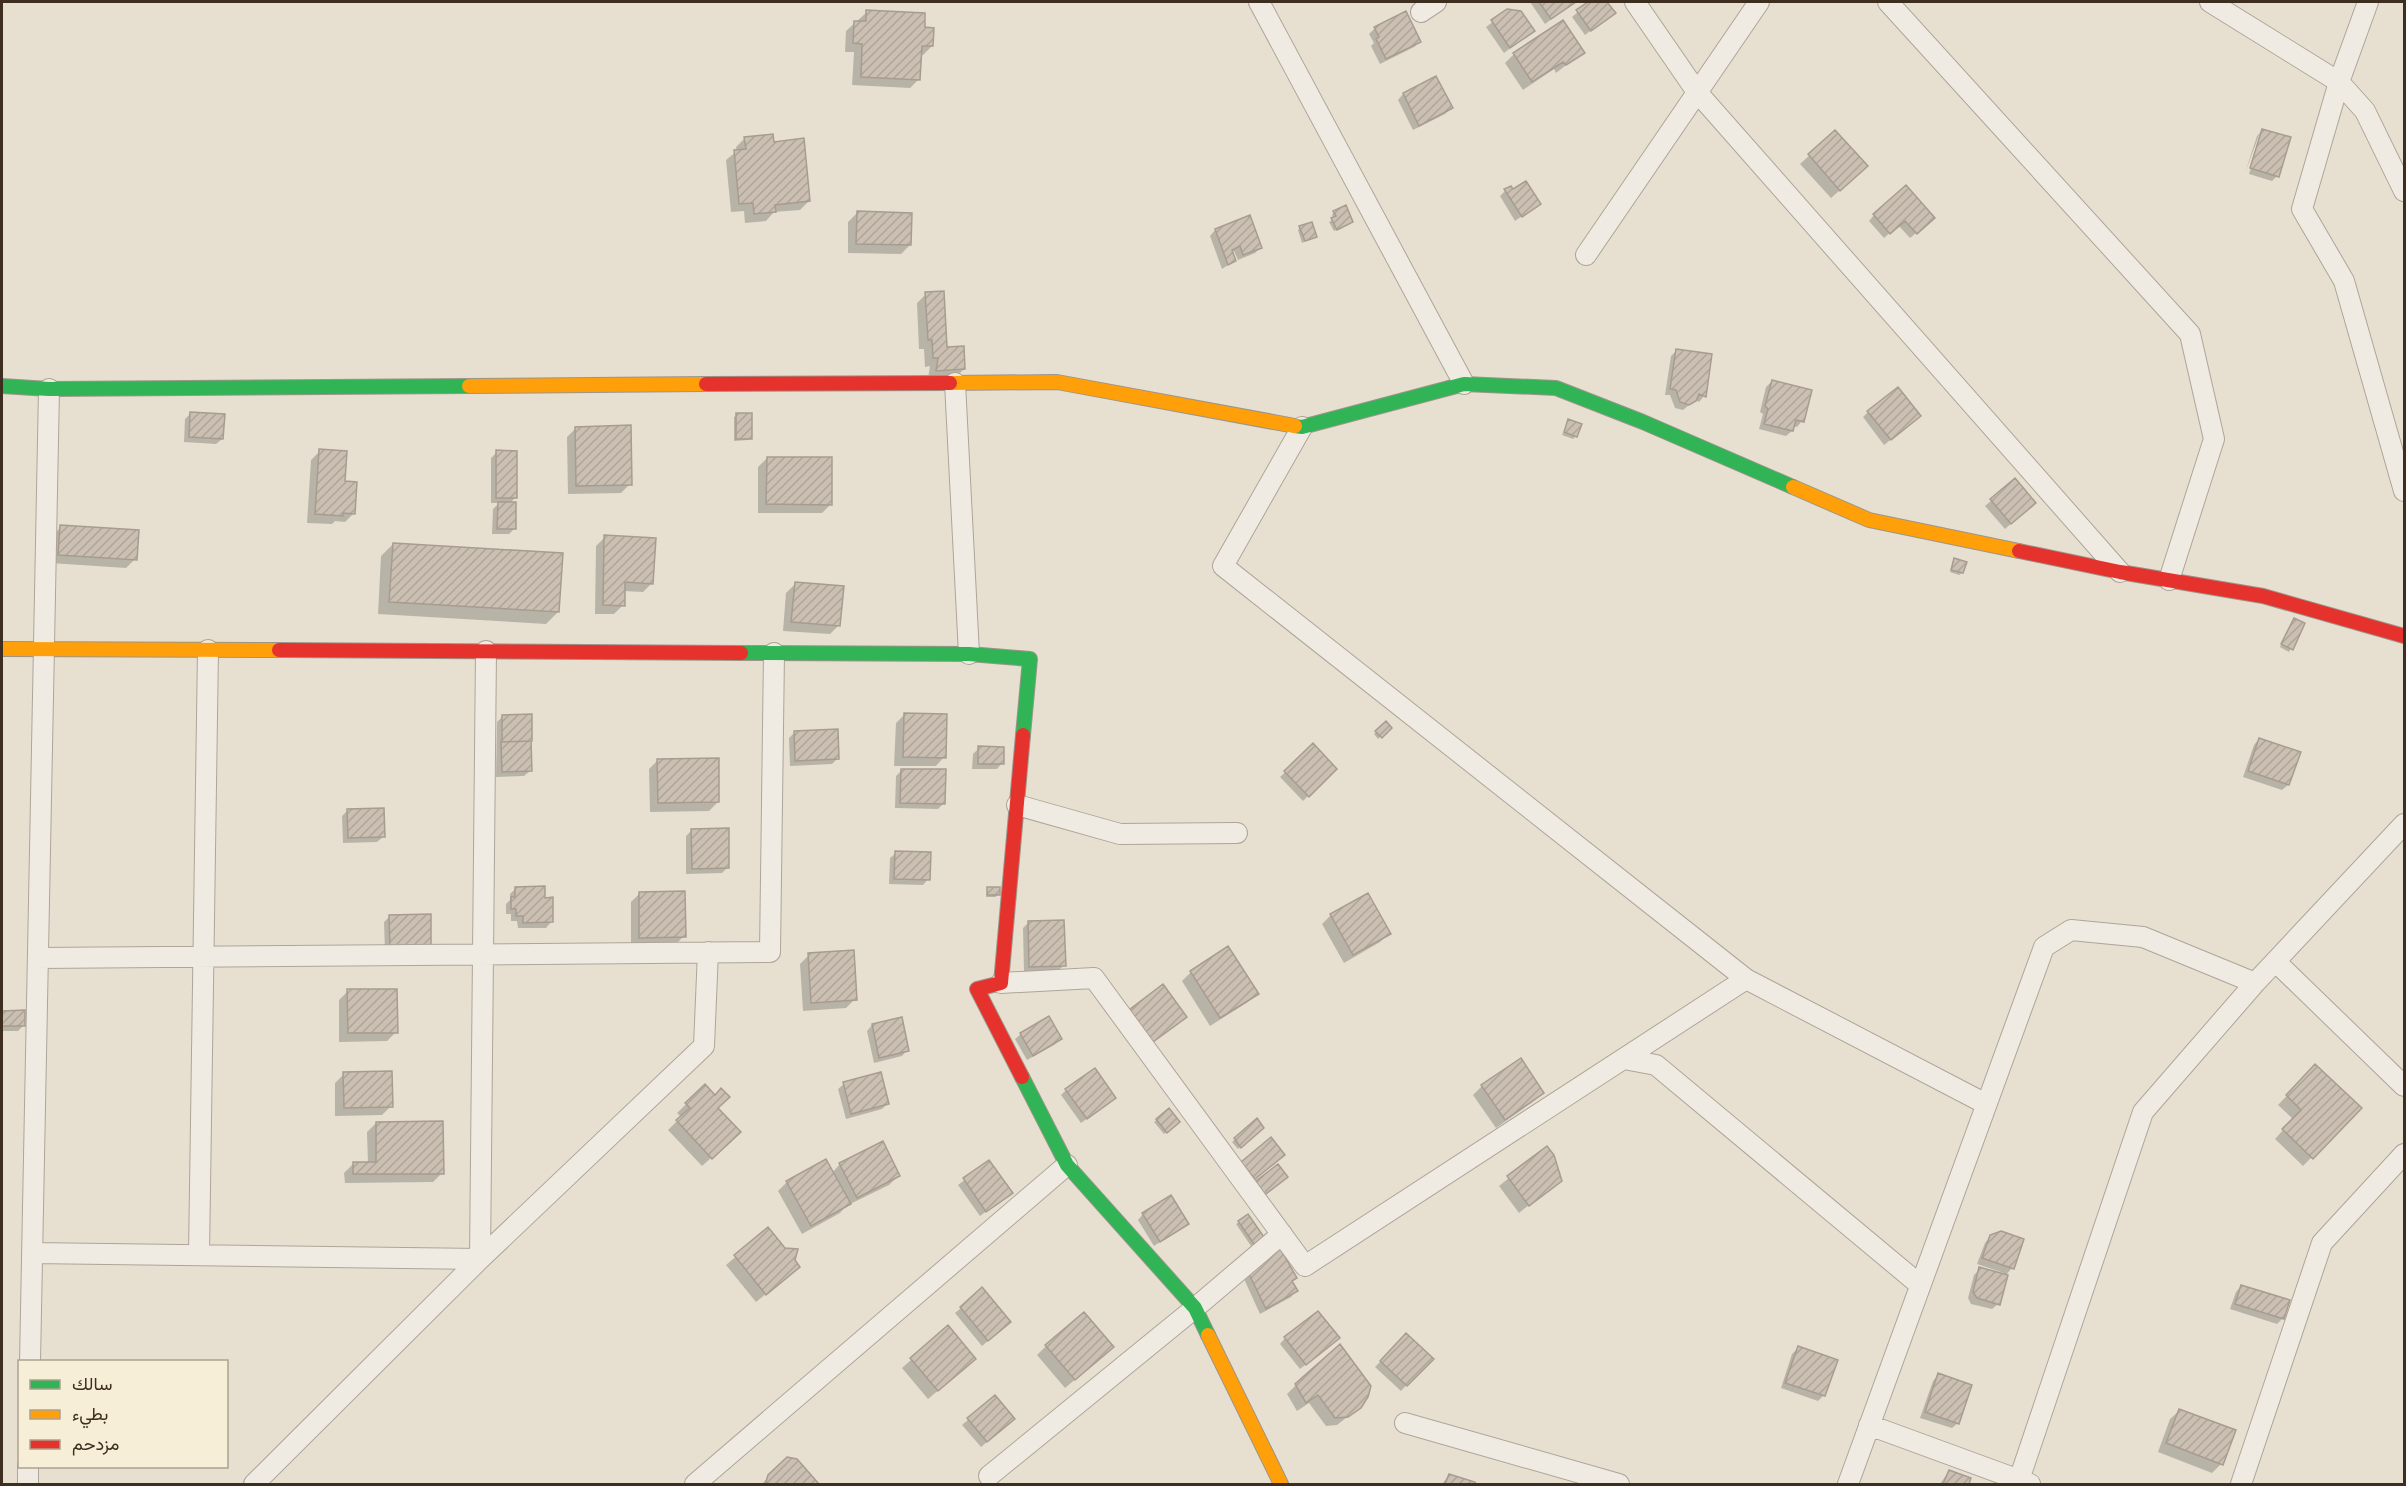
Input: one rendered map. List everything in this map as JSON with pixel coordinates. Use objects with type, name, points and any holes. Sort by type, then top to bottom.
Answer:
[{"type":"street","points":[[1259,2],[1464,384]]},
{"type":"street","points":[[1635,2],[1697,92],[2120,572]]},
{"type":"street","points":[[1586,255],[1759,2]]},
{"type":"street","points":[[1888,2],[2190,334],[2214,439],[2169,580]]},
{"type":"street","points":[[2210,2],[2339,82],[2365,111],[2404,191]]},
{"type":"street","points":[[2368,2],[2339,82],[2302,209],[2344,281],[2404,491]]},
{"type":"street","points":[[2,386],[49,389],[1057,382],[1302,427],[1464,384],[1556,388],[1643,422],[1869,520],[2120,572],[2263,596],[2404,636]]},
{"type":"street","points":[[955,383],[969,654]]},
{"type":"street","points":[[30,1360],[49,389]]},
{"type":"street","points":[[1302,427],[1223,566],[1746,979],[1986,1104]]},
{"type":"street","points":[[2,649],[969,654],[1030,659],[1001,983]]},
{"type":"street","points":[[199,1255],[208,650]]},
{"type":"street","points":[[480,1259],[486,651]]},
{"type":"street","points":[[38,958],[770,952],[774,653]]},
{"type":"street","points":[[1017,805],[1119,834],[1237,833]]},
{"type":"street","points":[[1869,1425],[2025,1482],[2143,1112],[2255,983],[2404,824]]},
{"type":"street","points":[[1848,1485],[2044,947],[2071,930],[2143,937],[2255,983]]},
{"type":"street","points":[[254,1485],[480,1259],[704,1046],[708,952]]},
{"type":"street","points":[[2276,962],[2404,1086]]},
{"type":"street","points":[[1281,1485],[1195,1308],[1067,1165],[977,989],[1001,983],[1094,978],[1305,1266],[1746,979]]},
{"type":"street","points":[[1624,1059],[1656,1065],[1920,1285]]},
{"type":"street","points":[[2241,1485],[2322,1243],[2404,1154]]},
{"type":"street","points":[[696,1485],[1067,1165]]},
{"type":"street","points":[[989,1476],[1282,1234]]},
{"type":"street","points":[[32,1252],[480,1259]]},
{"type":"street","points":[[1405,1423],[1619,1485]]},
{"type":"street","points":[[28,1468],[28,1485]]},
{"type":"building","points":[[1539,2],[1576,2],[1551,19]]},
{"type":"building","points":[[1588,2],[1607,2],[1616,13],[1591,31],[1576,10]]},
{"type":"building","points":[[1507,9],[1521,11],[1535,31],[1510,48],[1491,20]]},
{"type":"building","points":[[866,10],[925,13],[925,27],[934,28],[933,46],[922,46],[920,80],[861,77],[862,44],[853,43],[854,21],[866,21]]},
{"type":"building","points":[[1406,11],[1421,42],[1386,59],[1376,39],[1379,37],[1374,27]]},
{"type":"building","points":[[1563,20],[1585,53],[1566,65],[1563,62],[1532,82],[1513,53]]},
{"type":"building","points":[[1436,76],[1453,108],[1419,126],[1403,93]]},
{"type":"building","points":[[2262,129],[2291,137],[2279,177],[2250,168]]},
{"type":"building","points":[[1835,130],[1868,166],[1840,191],[1808,154]]},
{"type":"building","points":[[773,134],[774,142],[804,138],[810,201],[775,205],[776,212],[754,214],[753,203],[739,204],[734,150],[746,149],[744,137]]},
{"type":"building","points":[[1526,181],[1541,204],[1522,217],[1504,189],[1511,186],[1513,189]]},
{"type":"building","points":[[1906,185],[1935,218],[1917,234],[1905,221],[1890,234],[1873,214]]},
{"type":"building","points":[[1346,205],[1353,222],[1337,230],[1331,218],[1336,216],[1333,211]]},
{"type":"building","points":[[857,211],[912,213],[911,245],[856,244]]},
{"type":"building","points":[[1250,215],[1262,248],[1243,255],[1240,246],[1232,250],[1236,261],[1228,265],[1215,229]]},
{"type":"building","points":[[1312,222],[1317,237],[1305,241],[1299,226]]},
{"type":"building","points":[[944,291],[947,347],[964,346],[965,369],[936,371],[938,358],[933,358],[932,340],[928,340],[925,292]]},
{"type":"building","points":[[1676,349],[1712,354],[1706,397],[1699,394],[1696,401],[1689,405],[1680,402],[1676,390],[1670,389]]},
{"type":"building","points":[[1772,380],[1812,390],[1804,422],[1796,420],[1793,431],[1764,424],[1768,409],[1765,406]]},
{"type":"building","points":[[1898,387],[1921,416],[1891,440],[1867,411]]},
{"type":"building","points":[[190,412],[225,414],[223,439],[189,437]]},
{"type":"building","points":[[736,413],[752,413],[752,439],[736,439]]},
{"type":"building","points":[[1568,419],[1582,424],[1577,437],[1564,432]]},
{"type":"building","points":[[631,425],[632,485],[576,486],[575,427]]},
{"type":"building","points":[[319,449],[347,451],[345,481],[357,482],[355,514],[343,513],[343,516],[315,514]]},
{"type":"building","points":[[496,450],[517,451],[517,498],[496,498]]},
{"type":"building","points":[[767,457],[832,457],[832,505],[766,504]]},
{"type":"building","points":[[2015,478],[2036,503],[2011,524],[1990,499]]},
{"type":"building","points":[[498,502],[516,502],[516,529],[497,529]]},
{"type":"building","points":[[60,525],[139,530],[137,560],[58,555]]},
{"type":"building","points":[[604,535],[656,538],[653,584],[625,582],[625,606],[603,605]]},
{"type":"building","points":[[393,543],[563,553],[559,612],[389,602]]},
{"type":"building","points":[[1954,558],[1967,562],[1963,573],[1951,570]]},
{"type":"building","points":[[795,582],[844,586],[840,626],[791,622]]},
{"type":"building","points":[[2294,618],[2305,623],[2293,650],[2281,644]]},
{"type":"building","points":[[904,713],[947,714],[946,758],[903,757]]},
{"type":"building","points":[[532,714],[532,741],[502,742],[502,715]]},
{"type":"building","points":[[1386,721],[1392,728],[1382,738],[1375,731]]},
{"type":"building","points":[[838,729],[839,759],[795,761],[794,731]]},
{"type":"building","points":[[2259,738],[2301,752],[2289,785],[2248,771]]},
{"type":"building","points":[[531,741],[532,771],[502,772],[501,742]]},
{"type":"building","points":[[1313,743],[1337,769],[1309,797],[1284,771]]},
{"type":"building","points":[[978,746],[1004,747],[1004,764],[978,764]]},
{"type":"building","points":[[719,758],[719,802],[658,803],[657,759]]},
{"type":"building","points":[[901,769],[946,769],[945,804],[900,803]]},
{"type":"building","points":[[384,808],[385,837],[348,838],[347,809]]},
{"type":"building","points":[[729,828],[729,868],[692,869],[691,829]]},
{"type":"building","points":[[895,851],[931,852],[930,880],[894,879]]},
{"type":"building","points":[[545,886],[545,898],[553,897],[553,922],[523,923],[523,916],[516,916],[516,909],[511,909],[511,897],[515,897],[515,887]]},
{"type":"building","points":[[987,887],[1000,887],[1000,895],[987,895]]},
{"type":"building","points":[[685,891],[686,937],[639,938],[639,892]]},
{"type":"building","points":[[1368,893],[1391,934],[1353,955],[1330,914]]},
{"type":"building","points":[[431,914],[431,946],[390,947],[389,915]]},
{"type":"building","points":[[1064,920],[1066,966],[1029,967],[1028,921]]},
{"type":"building","points":[[1228,946],[1259,994],[1220,1018],[1190,971]]},
{"type":"building","points":[[854,950],[857,1000],[811,1003],[808,953]]},
{"type":"building","points":[[1163,984],[1187,1017],[1153,1042],[1129,1010]]},
{"type":"building","points":[[347,989],[397,989],[398,1033],[348,1033]]},
{"type":"building","points":[[25,1010],[25,1026],[2,1026],[2,1011]]},
{"type":"building","points":[[1049,1016],[1062,1039],[1033,1056],[1020,1033]]},
{"type":"building","points":[[902,1017],[909,1051],[879,1058],[872,1024]]},
{"type":"building","points":[[1521,1058],[1544,1093],[1505,1120],[1481,1085]]},
{"type":"building","points":[[2315,1064],[2362,1108],[2313,1159],[2282,1129],[2301,1110],[2286,1095]]},
{"type":"building","points":[[1095,1068],[1116,1098],[1087,1119],[1065,1089]]},
{"type":"building","points":[[392,1071],[393,1107],[344,1108],[343,1072]]},
{"type":"building","points":[[881,1072],[889,1104],[851,1114],[843,1082]]},
{"type":"building","points":[[705,1084],[715,1095],[721,1088],[730,1097],[718,1108],[741,1132],[712,1159],[676,1120],[690,1108],[685,1103]]},
{"type":"building","points":[[1169,1108],[1180,1122],[1167,1133],[1156,1119]]},
{"type":"building","points":[[1257,1118],[1264,1128],[1241,1148],[1234,1138]]},
{"type":"building","points":[[443,1121],[444,1174],[353,1174],[353,1162],[376,1162],[376,1122]]},
{"type":"building","points":[[1271,1137],[1285,1155],[1255,1179],[1241,1162]]},
{"type":"building","points":[[883,1141],[900,1176],[857,1198],[839,1163]]},
{"type":"building","points":[[1547,1146],[1554,1155],[1562,1181],[1529,1206],[1507,1176]]},
{"type":"building","points":[[826,1159],[851,1204],[811,1226],[786,1181]]},
{"type":"building","points":[[989,1160],[1013,1193],[986,1212],[963,1178]]},
{"type":"building","points":[[1278,1164],[1288,1177],[1262,1197],[1252,1184]]},
{"type":"building","points":[[1171,1195],[1189,1224],[1160,1242],[1142,1213]]},
{"type":"building","points":[[1248,1214],[1264,1237],[1254,1244],[1238,1221]]},
{"type":"building","points":[[768,1227],[785,1248],[798,1249],[795,1260],[800,1267],[766,1295],[734,1255]]},
{"type":"building","points":[[2001,1231],[2024,1239],[2014,1269],[1982,1258],[1990,1235]]},
{"type":"building","points":[[1280,1248],[1297,1278],[1292,1281],[1298,1291],[1266,1309],[1248,1272]]},
{"type":"building","points":[[1979,1267],[2008,1275],[2000,1305],[1977,1298],[1973,1292]]},
{"type":"building","points":[[2241,1285],[2290,1300],[2284,1319],[2235,1304]]},
{"type":"building","points":[[982,1287],[1011,1322],[988,1341],[960,1307]]},
{"type":"building","points":[[1318,1311],[1340,1338],[1306,1365],[1284,1337]]},
{"type":"building","points":[[1084,1312],[1114,1347],[1075,1380],[1045,1345]]},
{"type":"building","points":[[948,1325],[976,1359],[938,1391],[910,1358]]},
{"type":"building","points":[[1406,1333],[1434,1359],[1407,1386],[1380,1361]]},
{"type":"building","points":[[1340,1344],[1371,1386],[1368,1397],[1361,1408],[1348,1417],[1335,1418],[1318,1395],[1306,1403],[1295,1384]]},
{"type":"building","points":[[1798,1346],[1838,1360],[1825,1396],[1785,1383]]},
{"type":"building","points":[[1938,1373],[1972,1385],[1959,1424],[1925,1412]]},
{"type":"building","points":[[995,1395],[1015,1419],[987,1442],[967,1418]]},
{"type":"building","points":[[2179,1409],[2236,1430],[2223,1465],[2166,1443]]},
{"type":"building","points":[[787,1457],[797,1459],[819,1484],[769,1484],[766,1482],[768,1475]]},
{"type":"building","points":[[1949,1470],[1971,1478],[1969,1484],[1943,1484]]},
{"type":"building","points":[[1449,1474],[1475,1482],[1476,1484],[1445,1484]]},
{"type":"traffic: fast","points":[[1295,426],[1302,427],[1464,384],[1556,388],[1643,422],[1793,487]]},
{"type":"traffic: fast","points":[[2,386],[49,389],[469,386]]},
{"type":"traffic: fast","points":[[741,653],[969,654],[1030,659],[1023,735]]},
{"type":"traffic: fast","points":[[1022,1077],[1067,1165],[1195,1308],[1208,1335]]},
{"type":"traffic: slow","points":[[950,383],[1057,382],[1295,426]]},
{"type":"traffic: slow","points":[[469,386],[706,384]]},
{"type":"traffic: slow","points":[[1793,487],[1869,520],[2019,551]]},
{"type":"traffic: slow","points":[[2,649],[279,650]]},
{"type":"traffic: slow","points":[[1208,1335],[1281,1484]]},
{"type":"traffic: jam","points":[[706,384],[950,383]]},
{"type":"traffic: jam","points":[[2019,551],[2120,572],[2263,596],[2404,636]]},
{"type":"traffic: jam","points":[[279,650],[741,653]]},
{"type":"traffic: jam","points":[[1022,1077],[977,989],[1001,983],[1023,735]]}]
